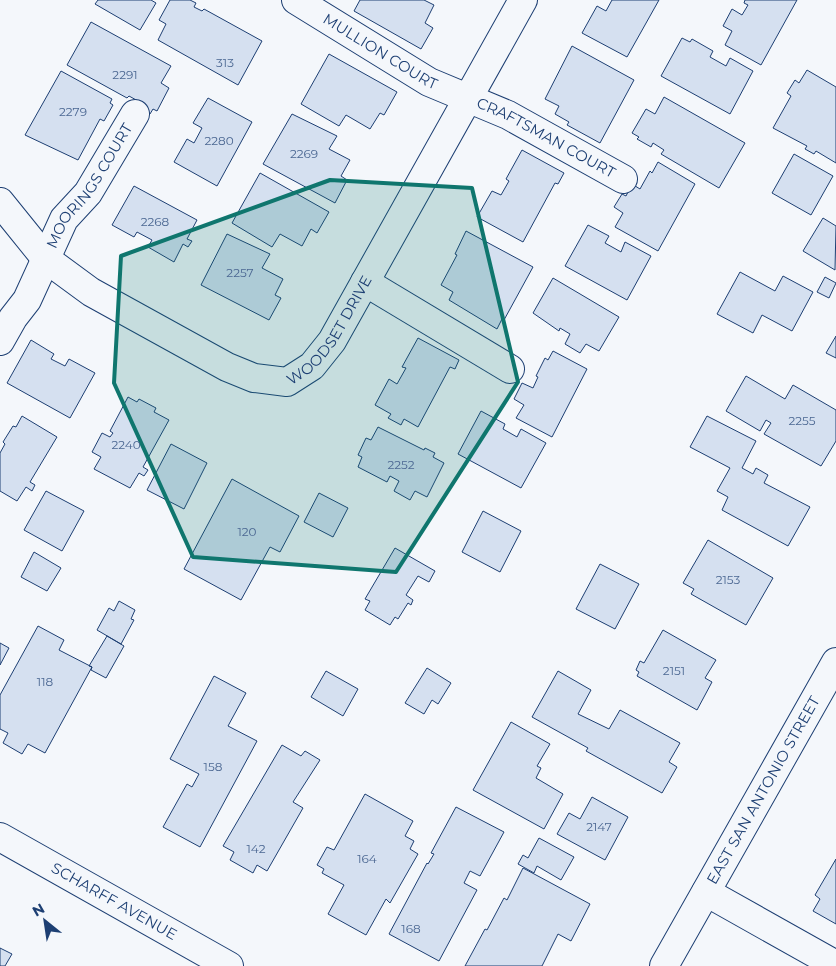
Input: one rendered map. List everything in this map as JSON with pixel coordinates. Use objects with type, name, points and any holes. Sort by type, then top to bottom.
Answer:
[{"type":"street","name":"MULLION COURT","points":[[296,0],[430,82],[468,98]]},
{"type":"street","name":"WOODSET DRIVE","points":[[0,202],[46,259],[91,292],[227,367],[254,378],[286,382],[312,366],[327,348],[524,0]]},
{"type":"street","name":"CRAFTSMAN COURT","points":[[468,98],[508,115],[622,179]]},
{"type":"street","name":"MOORINGS COURT","points":[[0,341],[13,318],[27,300],[64,220],[88,193],[134,114]]},
{"type":"street","points":[[365,282],[510,369]]},
{"type":"street","name":"EAST SAN ANTONIO STREET","points":[[664,966],[836,662]]},
{"type":"street","name":"SCHARFF AVENUE","points":[[0,837],[229,966]]},
{"type":"street","name":"EAST SAN ANTONIO STREET","points":[[706,892],[836,965]]},
{"type":"highlighted area","points":[[330,180],[472,188],[518,382],[396,572],[193,557],[114,383],[121,256]]},
{"type":"building","points":[[98,0],[151,0],[156,3],[140,30],[95,4]]},
{"type":"building","points":[[170,0],[190,0],[196,3],[194,7],[202,11],[204,9],[262,41],[238,85],[158,40],[166,24],[159,20]]},
{"type":"building","points":[[360,0],[424,0],[434,5],[425,23],[433,28],[421,49],[354,11]]},
{"type":"building","points":[[612,0],[659,0],[627,57],[582,33],[597,6],[606,11]]},
{"type":"building","points":[[745,0],[797,0],[761,65],[725,45],[732,31],[723,26],[732,9],[742,15],[748,5],[744,3]]},
{"type":"building","points":[[91,22],[171,66],[161,83],[169,88],[157,111],[153,109],[150,114],[136,105],[138,101],[129,96],[127,98],[67,65]]},
{"type":"building","points":[[682,38],[690,42],[692,39],[713,51],[710,57],[726,66],[730,58],[753,71],[730,114],[661,76]]},
{"type":"building","points":[[572,46],[634,80],[600,143],[567,125],[569,122],[555,114],[559,106],[545,99]]},
{"type":"building","points":[[329,54],[397,92],[384,115],[380,113],[370,129],[346,115],[339,126],[301,104]]},
{"type":"building","points":[[807,70],[836,87],[836,163],[816,151],[814,154],[805,149],[807,146],[773,128],[791,96],[787,93],[795,80],[799,83]]},
{"type":"building","points":[[61,71],[112,99],[110,103],[113,105],[104,121],[100,119],[78,160],[25,135]]},
{"type":"building","points":[[664,97],[745,143],[719,188],[661,154],[664,150],[653,143],[651,147],[637,139],[639,137],[632,133],[646,109],[655,114]]},
{"type":"building","points":[[208,98],[252,122],[217,186],[174,162],[187,139],[194,143],[202,128],[193,123]]},
{"type":"building","points":[[292,114],[337,136],[329,149],[350,160],[341,176],[347,180],[335,203],[263,164]]},
{"type":"building","points":[[522,150],[564,173],[558,184],[555,183],[523,242],[477,217],[492,191],[501,195],[509,181],[506,179]]},
{"type":"building","points":[[794,154],[833,176],[811,215],[772,193]]},
{"type":"building","points":[[658,162],[695,184],[658,251],[615,227],[623,213],[614,207],[622,194],[626,196],[632,184],[640,189],[650,171],[652,173]]},
{"type":"building","points":[[260,173],[329,212],[317,233],[311,229],[302,246],[280,234],[272,247],[232,223]]},
{"type":"building","points":[[134,186],[197,220],[187,239],[192,241],[188,247],[183,244],[174,262],[148,247],[152,240],[137,232],[134,237],[112,225]]},
{"type":"building","points":[[823,218],[836,226],[835,270],[803,251]]},
{"type":"building","points":[[588,225],[609,236],[605,243],[621,252],[625,242],[651,256],[627,300],[565,266]]},
{"type":"building","points":[[466,231],[533,267],[504,320],[502,319],[497,329],[449,300],[453,292],[441,285],[457,255],[455,254]]},
{"type":"building","points":[[227,234],[270,254],[262,268],[283,279],[275,295],[281,298],[269,320],[201,285]]},
{"type":"building","points":[[740,272],[775,291],[783,276],[813,292],[792,331],[762,315],[753,333],[717,314]]},
{"type":"building","points":[[825,277],[836,283],[829,298],[817,292]]},
{"type":"building","points":[[553,278],[619,317],[599,351],[586,344],[580,353],[565,344],[570,334],[560,328],[559,331],[533,313]]},
{"type":"building","points":[[836,336],[836,358],[826,353]]},
{"type":"building","points":[[418,338],[459,360],[455,369],[450,367],[418,427],[404,419],[401,425],[388,418],[391,414],[375,405],[389,379],[397,384],[406,368],[402,367]]},
{"type":"building","points":[[31,340],[54,354],[51,359],[65,366],[69,359],[95,373],[70,418],[7,383]]},
{"type":"building","points":[[553,351],[587,369],[552,437],[516,418],[524,405],[514,399],[522,383],[533,388],[538,377],[536,376],[545,358],[548,360]]},
{"type":"building","points":[[746,376],[785,399],[793,385],[836,410],[836,441],[821,466],[764,434],[771,423],[766,420],[760,431],[726,411]]},
{"type":"building","points":[[128,397],[137,402],[139,399],[156,408],[154,412],[169,420],[143,467],[148,470],[144,476],[139,473],[130,488],[94,469],[101,457],[92,452],[102,433],[110,437],[113,433],[110,431]]},
{"type":"building","points":[[481,411],[505,424],[503,429],[517,437],[521,429],[546,443],[521,488],[458,454]]},
{"type":"building","points":[[22,416],[57,437],[30,482],[35,485],[32,491],[26,487],[17,501],[0,491],[0,453],[5,444],[3,442],[13,426],[16,427]]},
{"type":"building","points":[[707,416],[756,441],[742,468],[753,474],[756,468],[768,475],[764,483],[810,507],[788,546],[722,510],[728,497],[717,491],[730,468],[690,447]]},
{"type":"building","points":[[378,427],[424,450],[425,448],[435,453],[433,457],[444,463],[427,497],[415,491],[410,500],[394,491],[399,481],[390,476],[387,482],[358,467],[362,457],[358,455],[366,438],[371,440]]},
{"type":"building","points":[[171,444],[207,463],[184,509],[147,490]]},
{"type":"building","points":[[232,479],[299,516],[280,552],[270,547],[241,600],[184,569]]},
{"type":"building","points":[[46,491],[84,511],[62,551],[24,530]]},
{"type":"building","points":[[319,493],[348,508],[333,537],[304,522]]},
{"type":"building","points":[[483,511],[521,531],[500,572],[462,552]]},
{"type":"building","points":[[708,540],[773,578],[746,625],[691,594],[694,589],[683,583]]},
{"type":"building","points":[[395,548],[435,571],[429,582],[418,576],[406,595],[413,600],[411,605],[408,603],[398,619],[395,617],[390,625],[365,610],[370,601],[365,599]]},
{"type":"building","points":[[34,552],[61,568],[47,591],[21,577]]},
{"type":"building","points":[[600,564],[639,584],[615,629],[576,609]]},
{"type":"building","points":[[119,601],[135,610],[131,619],[134,620],[121,644],[97,630],[109,608],[114,611]]},
{"type":"building","points":[[38,626],[64,640],[59,650],[92,667],[45,753],[28,744],[22,754],[3,743],[8,733],[0,729],[0,695]]},
{"type":"building","points":[[663,630],[716,660],[705,678],[712,682],[697,710],[637,676],[639,672],[636,670],[640,661],[644,663]]},
{"type":"building","points":[[107,636],[124,646],[106,678],[91,670],[92,667],[89,666]]},
{"type":"building","points":[[0,643],[9,648],[0,665]]},
{"type":"building","points":[[427,668],[451,683],[438,704],[432,700],[424,714],[405,703]]},
{"type":"building","points":[[326,671],[358,689],[343,716],[311,697]]},
{"type":"building","points":[[558,671],[591,690],[578,714],[609,729],[620,710],[680,743],[669,762],[677,767],[662,793],[586,751],[588,748],[532,717]]},
{"type":"building","points":[[214,676],[246,693],[228,726],[257,741],[200,847],[163,827],[187,784],[192,787],[199,774],[170,759]]},
{"type":"building","points":[[511,722],[550,744],[537,766],[541,768],[536,778],[563,794],[544,829],[473,790]]},
{"type":"building","points":[[282,745],[301,756],[305,751],[320,760],[293,802],[303,808],[267,871],[257,865],[253,873],[230,860],[234,852],[223,846]]},
{"type":"building","points":[[365,794],[413,821],[405,836],[414,841],[410,849],[418,854],[390,903],[386,899],[366,935],[328,914],[344,885],[322,873],[324,869],[317,865],[327,847],[334,850]]},
{"type":"building","points":[[592,797],[628,817],[605,860],[557,834],[569,813],[580,819]]},
{"type":"building","points":[[456,807],[504,832],[480,876],[470,871],[464,883],[477,890],[439,961],[389,934],[427,863],[434,854],[431,853]]},
{"type":"building","points":[[539,838],[574,857],[561,880],[537,866],[534,873],[518,864],[523,855],[528,858]]},
{"type":"building","points":[[836,859],[836,924],[813,911],[820,899],[815,895]]},
{"type":"building","points":[[523,868],[590,904],[571,941],[558,934],[542,966],[465,966],[504,898],[507,900]]},
{"type":"building","points":[[0,948],[12,954],[5,966],[0,966]]}]
